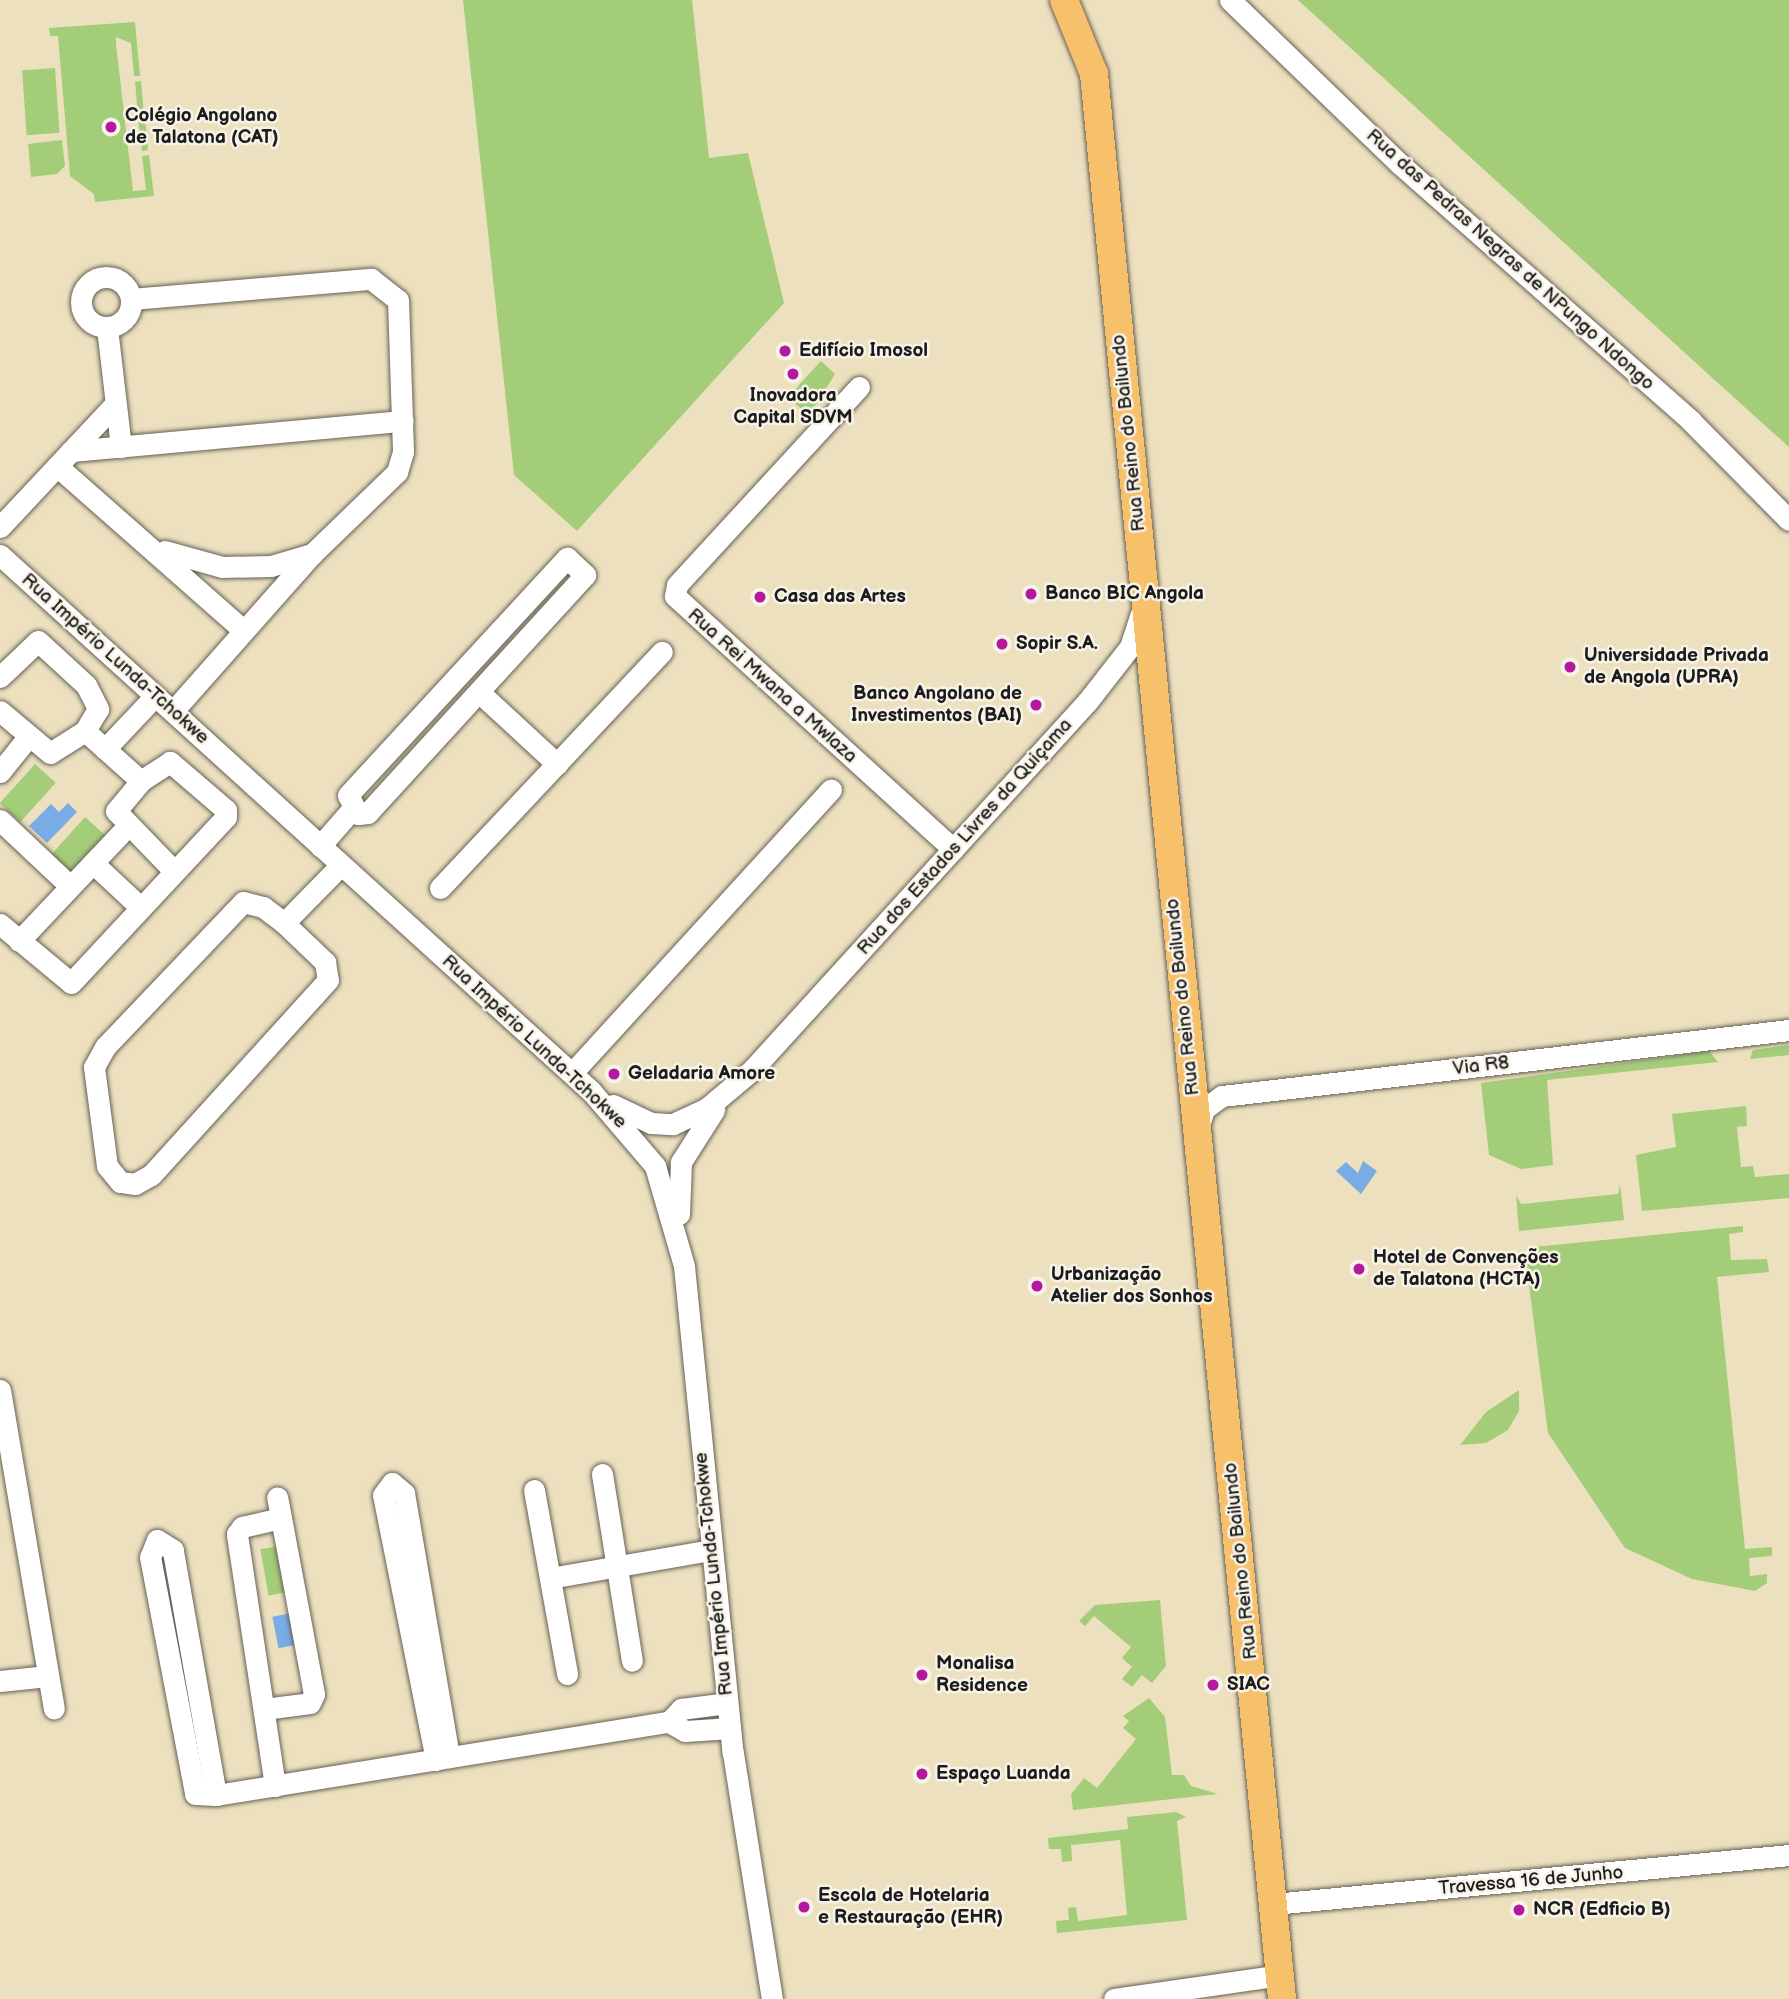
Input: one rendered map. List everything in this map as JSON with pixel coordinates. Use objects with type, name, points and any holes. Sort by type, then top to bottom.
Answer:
[{"type":"main road","name":"Rua Reino do Bailundo","points":[[1065,0],[1094,74],[1281,1987]]},
{"type":"main road","points":[[1088,0],[1094,74]]},
{"type":"street","name":"Rua das Pedras Negras de NPungo Ndongo","points":[[1230,0],[1401,164],[1691,421],[1789,520]]},
{"type":"street","points":[[108,276],[126,286],[131,299],[126,317],[107,328],[84,316],[85,286],[108,276]]},
{"type":"street","points":[[111,753],[244,631],[312,554],[397,472],[403,421],[398,300],[371,279],[131,299]]},
{"type":"street","points":[[107,328],[121,447]]},
{"type":"street","name":"Rua Rei Mwana a Mwlaza","points":[[859,387],[677,585],[676,596],[954,849]]},
{"type":"street","points":[[0,527],[114,405]]},
{"type":"street","points":[[64,458],[121,447],[403,421]]},
{"type":"street","points":[[64,458],[244,631]]},
{"type":"street","points":[[157,548],[222,567],[271,565],[312,554]]},
{"type":"street","name":"Rua Império Lunda-Tchokwe","points":[[0,555],[572,1073],[591,1091],[655,1167],[684,1266],[730,1728],[772,1999]]},
{"type":"street","points":[[573,559],[585,575],[368,813],[353,808],[348,795],[573,559]]},
{"type":"street","name":"Rua dos Estados Livres da Quiçama","points":[[684,1266],[681,1163],[694,1135],[1122,661],[1138,629],[1143,586]]},
{"type":"street","points":[[0,677],[33,643],[44,644],[98,702],[85,731],[50,753],[0,711]]},
{"type":"street","points":[[440,888],[662,652]]},
{"type":"street","points":[[480,693],[557,764]]},
{"type":"street","points":[[85,731],[141,780]]},
{"type":"street","points":[[0,772],[28,737]]},
{"type":"street","points":[[0,924],[67,984],[140,908],[226,810],[180,765],[160,765],[118,804],[117,817],[173,870]]},
{"type":"street","points":[[572,1073],[831,789]]},
{"type":"street","points":[[320,846],[353,808]]},
{"type":"street","points":[[0,820],[70,886]]},
{"type":"street","points":[[19,941],[126,828]]},
{"type":"street","points":[[93,863],[140,908]]},
{"type":"street","points":[[284,923],[341,865]]},
{"type":"street","points":[[257,904],[284,923],[325,962],[328,980],[151,1175],[135,1184],[120,1182],[107,1166],[92,1087],[105,1047],[237,905],[257,904]]},
{"type":"street","name":"Via R8","points":[[1197,1135],[1204,1109],[1222,1096],[1789,1030]]},
{"type":"street","name":"Rua dos Estados Livres da Quiçama","points":[[591,1091],[626,1113],[673,1124],[707,1108],[752,1070]]},
{"type":"street","points":[[0,1390],[54,1708]]},
{"type":"street","points":[[602,1474],[632,1661]]},
{"type":"street","points":[[392,1483],[404,1493],[443,1759],[383,1495],[392,1483]]},
{"type":"street","points":[[534,1490],[567,1674]]},
{"type":"street","points":[[264,1709],[310,1703],[314,1694],[279,1508],[242,1527],[237,1534],[275,1786]]},
{"type":"street","points":[[216,1795],[173,1550],[158,1540],[149,1552],[191,1791],[216,1795],[669,1722],[681,1709],[727,1703]]},
{"type":"street","points":[[550,1578],[711,1550]]},
{"type":"street","points":[[0,1681],[48,1676]]},
{"type":"street","points":[[669,1722],[685,1731],[730,1728]]},
{"type":"street","name":"Travessa 16 de Junho","points":[[1273,1904],[1789,1854]]},
{"type":"street","points":[[1114,1999],[1281,1987]]},
{"type":"green space","points":[[463,0],[692,0],[709,158],[748,153],[784,303],[577,531],[514,475]]},
{"type":"green space","points":[[1298,0],[1789,0],[1789,447],[1708,374]]},
{"type":"green space","points":[[135,22],[140,76],[134,76],[131,43],[116,37],[116,44],[133,191],[146,190],[142,156],[149,155],[154,196],[95,202],[94,194],[70,176],[58,36],[50,36],[49,28]]},
{"type":"green space","points":[[55,68],[60,133],[27,135],[22,70]]},
{"type":"green space","points":[[141,81],[144,113],[138,113],[135,82]]},
{"type":"green space","points":[[145,118],[148,150],[142,151],[138,119]]},
{"type":"green space","points":[[62,140],[65,166],[57,174],[31,177],[28,144]]},
{"type":"green space","points":[[821,361],[835,374],[809,416],[788,397]]},
{"type":"green space","points":[[35,764],[56,783],[20,822],[0,803]]},
{"type":"green space","points":[[85,817],[106,836],[72,873],[52,854]]},
{"type":"green space","points":[[1789,1045],[1789,1055],[1750,1059],[1753,1050]]},
{"type":"green space","points":[[1709,1051],[1718,1062],[1547,1080],[1553,1165],[1521,1169],[1489,1155],[1481,1083]]},
{"type":"green space","points":[[1746,1106],[1747,1126],[1737,1127],[1741,1167],[1753,1166],[1755,1177],[1789,1174],[1789,1198],[1642,1211],[1636,1155],[1676,1147],[1672,1114]]},
{"type":"green space","points":[[1620,1184],[1624,1220],[1519,1231],[1516,1195],[1521,1204],[1618,1194]]},
{"type":"green space","points":[[1743,1226],[1743,1232],[1729,1234],[1731,1260],[1767,1259],[1769,1272],[1717,1277],[1745,1549],[1772,1547],[1772,1556],[1749,1558],[1750,1576],[1767,1574],[1767,1583],[1755,1591],[1692,1579],[1625,1548],[1548,1433],[1526,1262],[1534,1247]]},
{"type":"green space","points":[[1519,1390],[1519,1411],[1508,1430],[1486,1443],[1460,1445],[1486,1412]]},
{"type":"green space","points":[[284,1545],[292,1591],[269,1595],[260,1549]]},
{"type":"green space","points":[[1160,1600],[1166,1666],[1152,1683],[1142,1675],[1132,1687],[1122,1679],[1132,1667],[1122,1658],[1131,1647],[1094,1616],[1085,1626],[1079,1621],[1095,1605]]},
{"type":"green space","points":[[1149,1698],[1165,1717],[1172,1775],[1184,1775],[1191,1786],[1218,1794],[1073,1810],[1071,1794],[1084,1778],[1097,1788],[1136,1739],[1123,1728],[1129,1721],[1123,1716]]},
{"type":"green space","points":[[1176,1812],[1186,1817],[1177,1821],[1187,1920],[1057,1933],[1056,1921],[1069,1920],[1068,1908],[1076,1907],[1078,1921],[1127,1915],[1120,1840],[1071,1845],[1072,1861],[1062,1862],[1061,1849],[1049,1849],[1048,1838],[1128,1829],[1127,1817]]},
{"type":"water","points":[[68,803],[77,812],[47,843],[29,826],[51,804],[59,812]]},
{"type":"water","points":[[1363,1161],[1377,1171],[1361,1194],[1336,1171],[1346,1162],[1358,1173]]},
{"type":"water","points":[[292,1613],[298,1644],[278,1648],[272,1617]]},
{"type":"place","name":"Colégio Angolano de Talatona (CAT)","points":[[111,127]]},
{"type":"place","name":"Edifício Imosol","points":[[785,351]]},
{"type":"place","name":"Inovadora Capital SDVM","points":[[793,374]]},
{"type":"place","name":"Banco BIC Angola","points":[[1031,594]]},
{"type":"place","name":"Casa das Artes","points":[[760,597]]},
{"type":"place","name":"Sopir S.A.","points":[[1002,644]]},
{"type":"place","name":"Universidade Privada de Angola (UPRA)","points":[[1570,667]]},
{"type":"place","name":"Banco Angolano de Investimentos (BAI)","points":[[1036,705]]},
{"type":"place","name":"Geladaria Amore","points":[[614,1074]]},
{"type":"place","name":"Hotel de Convenções de Talatona (HCTA)","points":[[1359,1269]]},
{"type":"place","name":"Urbanização Atelier dos Sonhos","points":[[1037,1286]]},
{"type":"place","name":"Monalisa Residence","points":[[922,1675]]},
{"type":"place","name":"SIAC","points":[[1213,1685]]},
{"type":"place","name":"Espaço Luanda","points":[[922,1774]]},
{"type":"place","name":"Escola de Hotelaria e Restauração (EHR)","points":[[804,1907]]},
{"type":"place","name":"NCR (Edficio B)","points":[[1519,1910]]}]
